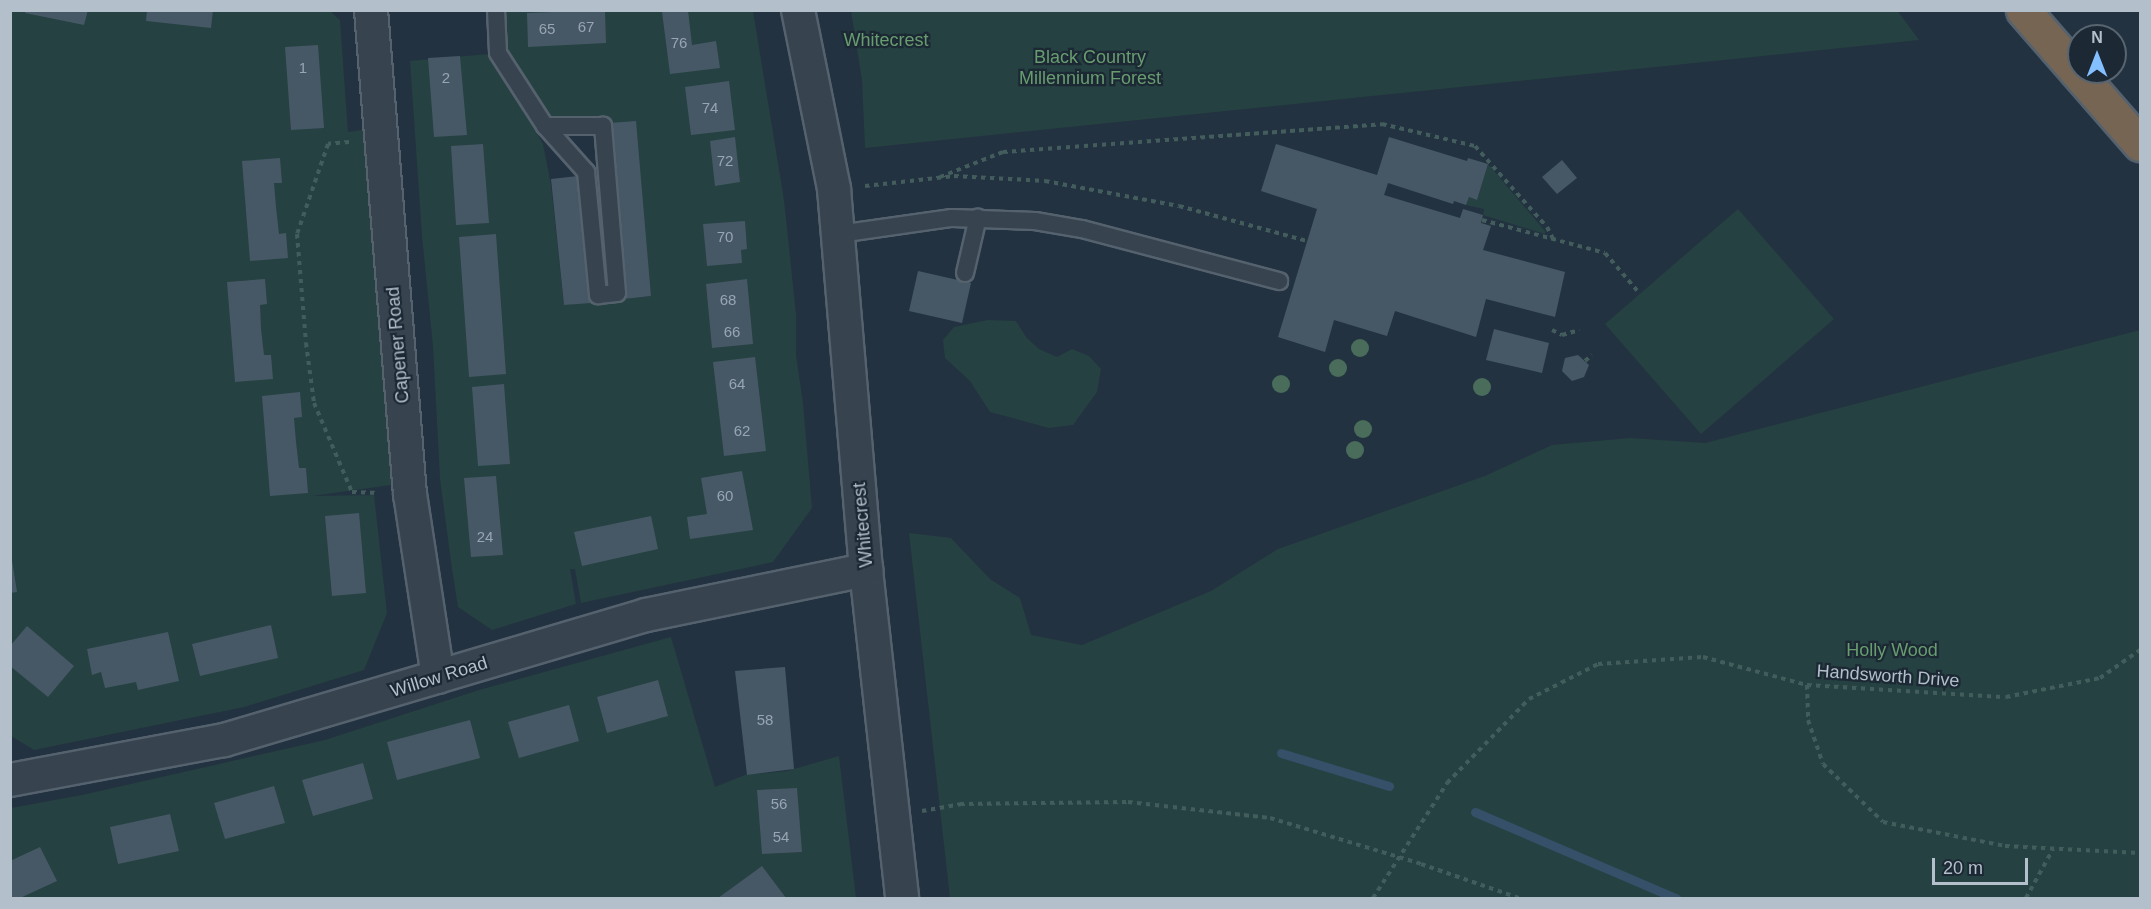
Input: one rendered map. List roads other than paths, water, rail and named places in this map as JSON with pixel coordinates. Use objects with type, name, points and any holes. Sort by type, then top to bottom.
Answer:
[{"type":"highway","points":[[2023,10],[2140,144]]},
{"type":"street","name":"Capener Road","points":[[371,10],[411,494],[438,677]]},
{"type":"street","name":"Whitecrest","points":[[798,10],[834,189],[840,234],[866,570],[895,817],[902,898]]},
{"type":"street","name":"Willow Road","points":[[10,780],[224,740],[645,615],[866,570]]},
{"type":"lane","points":[[496,10],[498,53],[545,126],[586,172],[598,295],[617,293],[603,126],[545,126]]},
{"type":"lane","points":[[840,234],[952,218],[1035,221],[1082,229],[1279,281]]},
{"type":"lane","points":[[965,273],[978,218]]},
{"type":"waterway","points":[[1281,753],[1389,786]]},
{"type":"waterway","points":[[1475,812],[1676,898]]},
{"type":"park label","name":"Black Country Millennium Forest","points":[[1090,68]]},
{"type":"park label","name":"Holly Wood","points":[[1892,650]]}]
